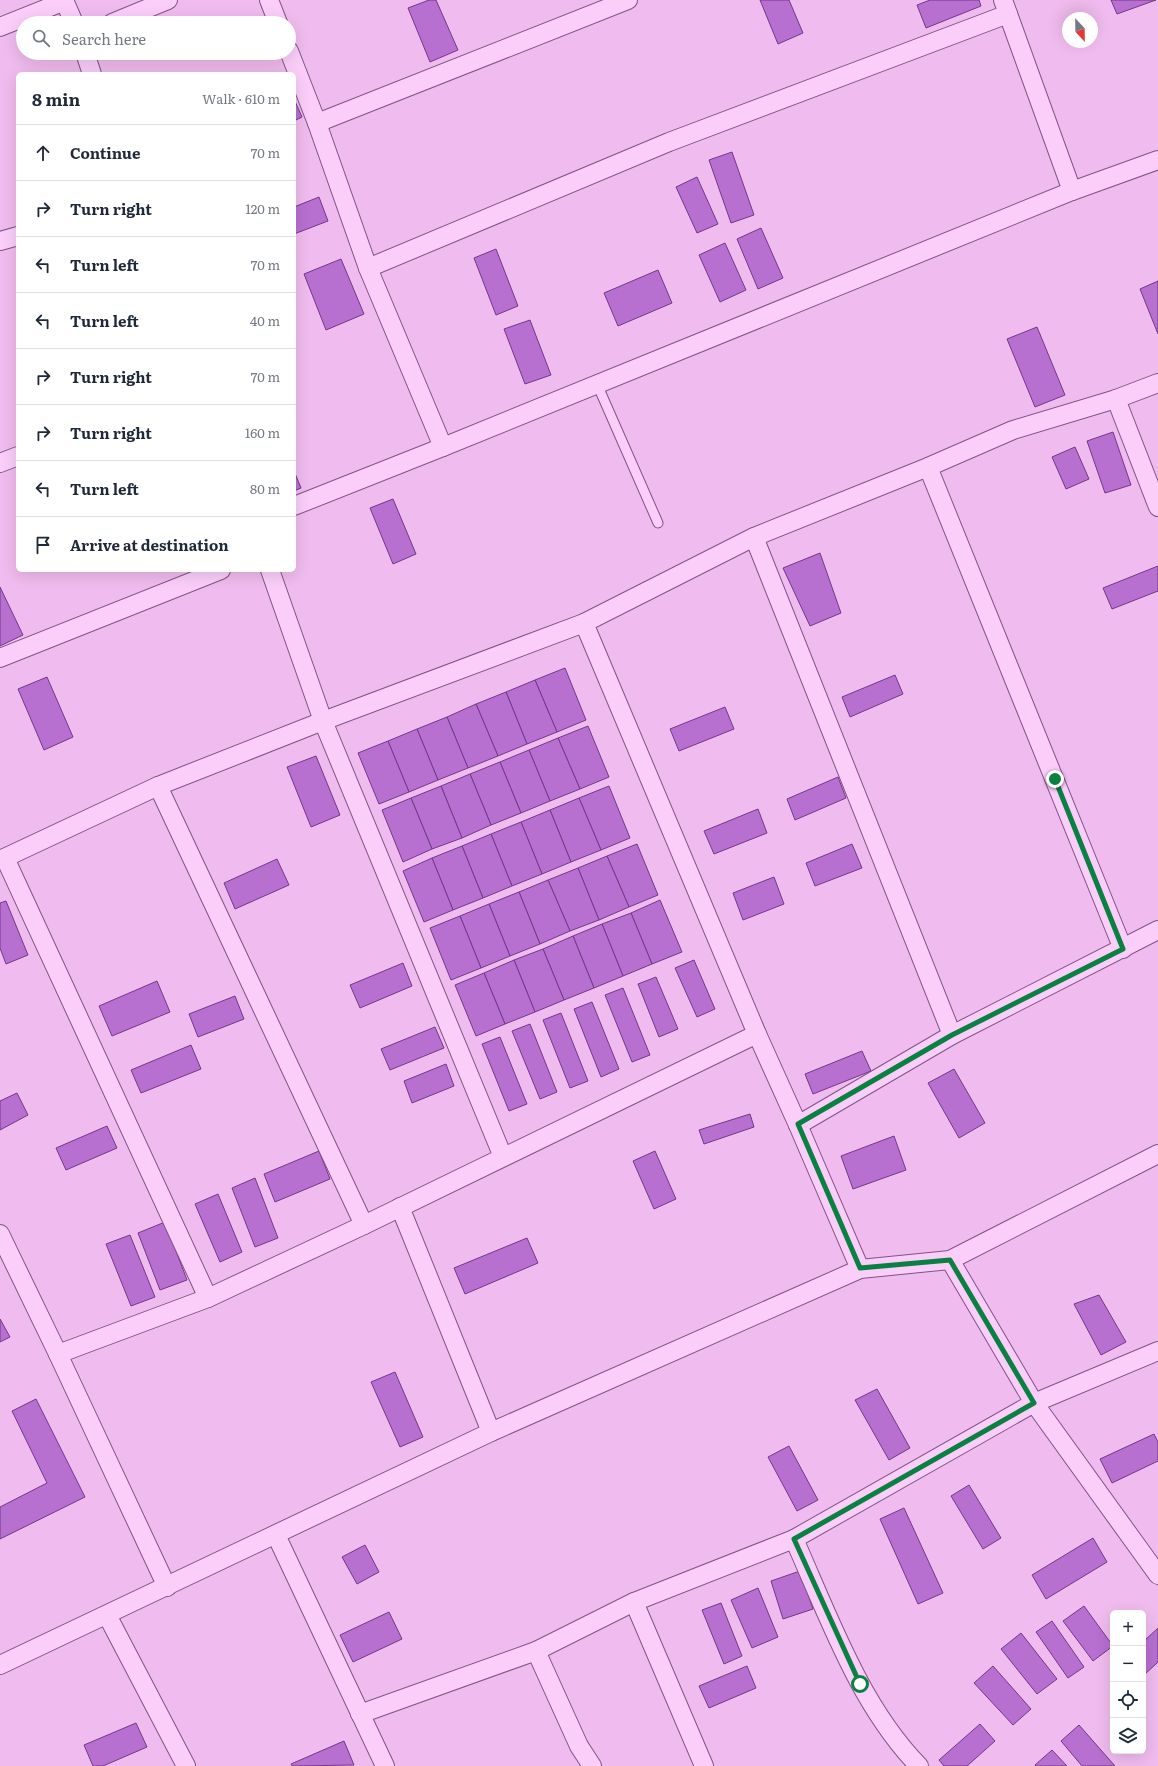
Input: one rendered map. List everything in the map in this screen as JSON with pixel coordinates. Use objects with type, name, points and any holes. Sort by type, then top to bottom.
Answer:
[{"type":"street","points":[[129,16],[168,0]]},
{"type":"street","points":[[269,0],[275,16]]},
{"type":"street","points":[[317,123],[628,0]]},
{"type":"street","points":[[26,16],[64,1],[71,16]]},
{"type":"street","points":[[368,268],[669,142],[1005,7],[1072,191]]},
{"type":"street","points":[[0,26],[16,20]]},
{"type":"street","points":[[87,60],[91,72]]},
{"type":"street","points":[[292,60],[317,123],[368,268],[443,447]]},
{"type":"street","points":[[296,505],[443,447],[1072,191],[1158,160]]},
{"type":"street","points":[[0,242],[16,237]]},
{"type":"street","points":[[208,1298],[2,859],[158,786],[323,721],[584,623],[754,537],[928,467],[1013,430],[1116,399],[1158,384]]},
{"type":"street","points":[[1116,399],[1158,507]]},
{"type":"street","points":[[0,463],[16,457]]},
{"type":"street","points":[[928,467],[1123,949]]},
{"type":"street","points":[[754,537],[952,1035]]},
{"type":"street","points":[[0,658],[216,572]]},
{"type":"street","points":[[271,572],[323,721],[503,1157]]},
{"type":"street","points":[[584,623],[756,1034],[798,1124],[860,1268]]},
{"type":"street","points":[[158,786],[364,1225]]},
{"type":"street","points":[[798,1124],[952,1035],[1158,930]]},
{"type":"street","points":[[58,1354],[208,1298],[364,1225],[756,1034]]},
{"type":"street","points":[[0,1665],[491,1432],[860,1268],[950,1260],[1158,1154]]},
{"type":"street","points":[[400,1207],[491,1432]]},
{"type":"street","points":[[0,1234],[167,1587]]},
{"type":"street","points":[[950,1260],[1034,1403],[1158,1574]]},
{"type":"street","points":[[360,1714],[536,1651],[634,1602],[794,1539],[1034,1403],[1158,1351]]},
{"type":"street","points":[[276,1535],[385,1766]]},
{"type":"street","points":[[794,1539],[860,1684],[903,1750],[918,1766]]},
{"type":"street","points":[[634,1602],[704,1766]]},
{"type":"street","points":[[107,1615],[186,1766]]},
{"type":"street","points":[[536,1651],[579,1746],[592,1766]]},
{"type":"lane","points":[[597,384],[658,523]]},
{"type":"building","points":[[429,0],[436,0],[458,50],[430,62],[408,8]]},
{"type":"building","points":[[760,0],[789,0],[803,33],[778,44]]},
{"type":"building","points":[[930,0],[979,0],[981,6],[926,28],[917,5]]},
{"type":"building","points":[[1111,0],[1156,0],[1117,14]]},
{"type":"building","points":[[296,104],[302,117],[296,120]]},
{"type":"building","points":[[732,152],[754,215],[731,223],[709,160]]},
{"type":"building","points":[[697,177],[718,224],[697,233],[676,187]]},
{"type":"building","points":[[319,197],[328,221],[296,233],[296,206]]},
{"type":"building","points":[[761,228],[783,278],[758,289],[737,239]]},
{"type":"building","points":[[725,243],[746,290],[720,302],[699,255]]},
{"type":"building","points":[[496,249],[518,306],[496,315],[474,258]]},
{"type":"building","points":[[341,259],[364,314],[326,330],[304,274]]},
{"type":"building","points":[[658,270],[672,303],[618,326],[604,293]]},
{"type":"building","points":[[1158,281],[1158,334],[1140,289]]},
{"type":"building","points":[[530,320],[551,375],[525,384],[504,329]]},
{"type":"building","points":[[1037,327],[1065,395],[1035,407],[1007,339]]},
{"type":"building","points":[[1113,432],[1131,485],[1105,493],[1087,441]]},
{"type":"building","points":[[1075,447],[1089,479],[1066,489],[1052,457]]},
{"type":"building","points":[[296,476],[301,488],[296,490]]},
{"type":"building","points":[[393,499],[416,554],[393,564],[370,508]]},
{"type":"building","points":[[820,553],[841,613],[810,626],[783,568]]},
{"type":"building","points":[[1158,566],[1158,591],[1112,609],[1103,588]]},
{"type":"building","points":[[0,587],[23,635],[0,646]]},
{"type":"building","points":[[565,668],[586,720],[557,732],[535,680]]},
{"type":"building","points":[[895,675],[903,694],[850,717],[842,697]]},
{"type":"building","points":[[47,677],[73,737],[44,750],[18,689]]},
{"type":"building","points":[[535,680],[557,732],[527,744],[506,692]]},
{"type":"building","points":[[506,692],[527,744],[498,756],[476,704]]},
{"type":"building","points":[[476,704],[498,756],[468,768],[447,717]]},
{"type":"building","points":[[725,707],[734,729],[679,751],[670,729]]},
{"type":"building","points":[[447,717],[468,768],[438,780],[417,729]]},
{"type":"building","points":[[588,726],[609,777],[580,789],[558,738]]},
{"type":"building","points":[[417,729],[438,780],[409,792],[388,741]]},
{"type":"building","points":[[558,738],[580,789],[550,801],[529,750]]},
{"type":"building","points":[[388,741],[409,792],[379,804],[358,753]]},
{"type":"building","points":[[529,750],[550,801],[521,813],[500,762]]},
{"type":"building","points":[[316,756],[340,815],[311,827],[287,767]]},
{"type":"building","points":[[500,762],[521,813],[491,825],[470,774]]},
{"type":"building","points":[[470,774],[491,825],[462,838],[441,786]]},
{"type":"building","points":[[838,777],[846,798],[795,820],[787,799]]},
{"type":"building","points":[[441,786],[462,838],[432,849],[411,798]]},
{"type":"building","points":[[609,786],[630,838],[601,850],[579,798]]},
{"type":"building","points":[[411,798],[432,849],[403,862],[382,810]]},
{"type":"building","points":[[579,798],[601,850],[571,862],[550,810]]},
{"type":"building","points":[[758,809],[767,833],[714,854],[704,831]]},
{"type":"building","points":[[550,810],[571,862],[542,874],[521,822]]},
{"type":"building","points":[[521,822],[542,874],[512,886],[491,834]]},
{"type":"building","points":[[491,834],[512,886],[483,898],[462,846]]},
{"type":"building","points":[[637,844],[658,895],[629,907],[607,856]]},
{"type":"building","points":[[852,844],[862,868],[815,886],[806,863]]},
{"type":"building","points":[[462,846],[483,898],[453,910],[432,858]]},
{"type":"building","points":[[607,856],[629,907],[599,920],[578,868]]},
{"type":"building","points":[[432,858],[453,910],[424,922],[403,871]]},
{"type":"building","points":[[277,859],[289,885],[235,909],[224,883]]},
{"type":"building","points":[[578,868],[599,920],[570,931],[548,880]]},
{"type":"building","points":[[774,877],[784,904],[743,920],[733,893]]},
{"type":"building","points":[[548,880],[570,931],[540,944],[519,892]]},
{"type":"building","points":[[519,892],[540,944],[510,956],[489,904]]},
{"type":"building","points":[[660,900],[682,952],[652,964],[631,913]]},
{"type":"building","points":[[6,901],[28,955],[6,964],[0,948],[0,903]]},
{"type":"building","points":[[489,904],[510,956],[481,968],[460,916]]},
{"type":"building","points":[[631,913],[652,964],[623,976],[602,924]]},
{"type":"building","points":[[460,916],[481,968],[451,980],[430,928]]},
{"type":"building","points":[[602,924],[623,976],[594,988],[573,936]]},
{"type":"building","points":[[573,936],[594,988],[564,1000],[543,949]]},
{"type":"building","points":[[543,949],[564,1000],[535,1012],[514,960]]},
{"type":"building","points":[[514,960],[535,1012],[505,1024],[484,973]]},
{"type":"building","points":[[694,960],[715,1009],[697,1017],[675,968]]},
{"type":"building","points":[[403,963],[412,986],[360,1008],[350,985]]},
{"type":"building","points":[[484,973],[505,1024],[476,1036],[455,985]]},
{"type":"building","points":[[656,977],[678,1029],[659,1037],[638,984]]},
{"type":"building","points":[[157,981],[170,1012],[112,1036],[99,1006]]},
{"type":"building","points":[[623,988],[650,1055],[632,1062],[605,995]]},
{"type":"building","points":[[235,996],[244,1019],[198,1037],[189,1014]]},
{"type":"building","points":[[592,1002],[619,1069],[601,1077],[574,1009]]},
{"type":"building","points":[[561,1013],[588,1081],[570,1088],[543,1020]]},
{"type":"building","points":[[530,1024],[557,1092],[540,1099],[512,1031]]},
{"type":"building","points":[[435,1027],[444,1048],[390,1070],[381,1049]]},
{"type":"building","points":[[500,1037],[527,1104],[509,1111],[482,1044]]},
{"type":"building","points":[[191,1045],[201,1069],[141,1093],[131,1070]]},
{"type":"building","points":[[862,1051],[871,1071],[813,1094],[805,1074]]},
{"type":"building","points":[[446,1064],[454,1086],[412,1103],[404,1081]]},
{"type":"building","points":[[954,1069],[985,1123],[959,1138],[928,1083]]},
{"type":"building","points":[[17,1093],[28,1115],[0,1130],[0,1101]]},
{"type":"building","points":[[750,1114],[754,1127],[704,1144],[699,1130]]},
{"type":"building","points":[[107,1126],[117,1148],[66,1170],[56,1148]]},
{"type":"building","points":[[894,1136],[906,1170],[853,1189],[841,1156]]},
{"type":"building","points":[[319,1151],[330,1179],[275,1202],[264,1174]]},
{"type":"building","points":[[655,1151],[676,1199],[654,1209],[633,1161]]},
{"type":"building","points":[[255,1178],[278,1238],[255,1247],[232,1188]]},
{"type":"building","points":[[218,1194],[242,1252],[220,1262],[195,1204]]},
{"type":"building","points":[[165,1222],[187,1280],[160,1290],[138,1233]]},
{"type":"building","points":[[130,1235],[155,1297],[131,1306],[106,1244]]},
{"type":"building","points":[[527,1238],[538,1263],[465,1294],[454,1268]]},
{"type":"building","points":[[1099,1295],[1126,1342],[1101,1355],[1074,1304]]},
{"type":"building","points":[[0,1319],[10,1337],[0,1342]]},
{"type":"building","points":[[395,1372],[423,1437],[400,1447],[371,1382]]},
{"type":"building","points":[[877,1389],[910,1448],[889,1460],[855,1400]]},
{"type":"building","points":[[36,1399],[85,1497],[0,1539],[0,1507],[47,1483],[12,1411]]},
{"type":"building","points":[[1154,1434],[1158,1442],[1158,1461],[1112,1483],[1100,1459]]},
{"type":"building","points":[[789,1446],[818,1500],[797,1511],[768,1457]]},
{"type":"building","points":[[969,1485],[1001,1538],[983,1549],[951,1496]]},
{"type":"building","points":[[904,1508],[943,1593],[918,1604],[880,1519]]},
{"type":"building","points":[[1093,1538],[1107,1562],[1046,1599],[1032,1575]]},
{"type":"building","points":[[365,1545],[379,1572],[357,1584],[342,1557]]},
{"type":"building","points":[[800,1571],[813,1609],[783,1619],[771,1581]]},
{"type":"building","points":[[758,1588],[778,1637],[752,1648],[731,1600]]},
{"type":"building","points":[[721,1603],[742,1656],[724,1664],[702,1610]]},
{"type":"building","points":[[1084,1606],[1110,1642],[1110,1648],[1093,1661],[1063,1621]]},
{"type":"building","points":[[389,1612],[402,1639],[353,1662],[340,1635]]},
{"type":"building","points":[[1052,1621],[1084,1667],[1068,1678],[1036,1632]]},
{"type":"building","points":[[1158,1628],[1158,1662],[1146,1673],[1146,1646],[1146,1639]]},
{"type":"building","points":[[1021,1633],[1057,1679],[1037,1694],[1001,1649]]},
{"type":"building","points":[[747,1666],[756,1688],[709,1708],[699,1686]]},
{"type":"building","points":[[993,1666],[1031,1709],[1013,1725],[974,1683]]},
{"type":"building","points":[[136,1723],[147,1747],[103,1766],[93,1766],[84,1745]]},
{"type":"building","points":[[980,1724],[995,1741],[967,1766],[944,1766],[939,1760]]},
{"type":"building","points":[[1079,1725],[1115,1766],[1082,1766],[1061,1741]]},
{"type":"building","points":[[344,1741],[354,1765],[292,1766],[291,1764]]},
{"type":"building","points":[[1052,1750],[1067,1766],[1035,1765]]},
{"type":"route","points":[[860,1684],[794,1539],[1034,1403],[950,1260],[860,1268],[798,1124],[952,1035],[1123,949],[1055,779]]}]
